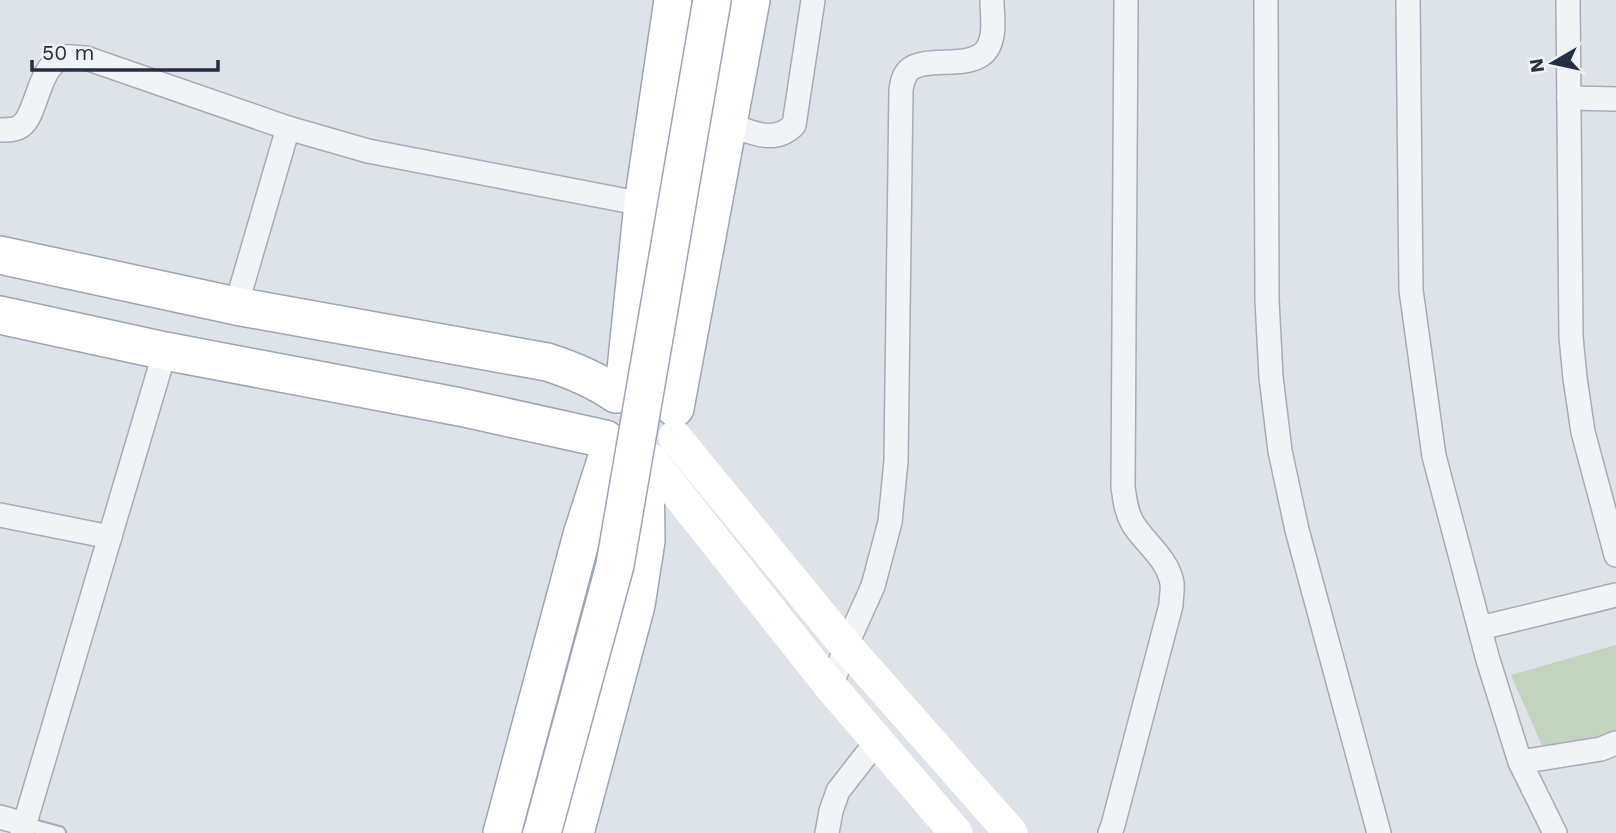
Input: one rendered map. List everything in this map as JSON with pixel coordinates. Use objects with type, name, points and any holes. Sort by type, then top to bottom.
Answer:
[{"type":"main road","points":[[620,391],[643,204],[673,0]]},
{"type":"main road","points":[[542,833],[615,565],[712,0]]},
{"type":"main road","points":[[751,0],[728,124],[661,442],[831,687],[956,833]]},
{"type":"main road","points":[[0,255],[236,306],[547,362],[620,391]]},
{"type":"main road","points":[[0,315],[165,351],[460,407],[608,443]]},
{"type":"main road","points":[[575,833],[636,605],[669,399],[653,388],[644,386],[620,391],[609,401],[604,410],[602,429],[608,443],[626,459],[661,442]]},
{"type":"main road","points":[[661,442],[1011,833]]},
{"type":"main road","points":[[502,833],[608,443]]},
{"type":"street","points":[[728,124],[758,134],[774,136],[786,133],[794,125],[813,0]]},
{"type":"street","points":[[831,687],[873,586],[890,522],[896,461],[903,78],[910,68],[978,57],[987,49],[992,36],[992,0]]},
{"type":"street","points":[[1110,833],[1171,604],[1172,583],[1157,553],[1133,524],[1126,508],[1123,487],[1126,0]]},
{"type":"street","points":[[1266,0],[1267,300],[1271,377],[1280,451],[1297,530],[1379,833]]},
{"type":"street","points":[[1408,0],[1410,289],[1434,456],[1488,660],[1520,762],[1555,833]]},
{"type":"street","points":[[1568,0],[1571,337],[1583,432],[1616,555]]},
{"type":"street","points":[[0,130],[20,127],[26,120],[40,84],[52,65],[65,57],[86,58],[288,128],[368,151],[643,204]]},
{"type":"street","points":[[1569,98],[1616,99]]},
{"type":"street","points":[[236,306],[288,128]]},
{"type":"street","points":[[0,817],[23,829],[165,351]]},
{"type":"street","points":[[0,515],[110,537]]},
{"type":"street","points":[[1480,628],[1616,595]]},
{"type":"street","points":[[827,833],[838,791],[877,741]]},
{"type":"street","points":[[1520,762],[1601,750],[1616,743]]},
{"type":"lane","points":[[23,829],[59,833]]},
{"type":"green space","points":[[1616,645],[1616,745],[1551,766],[1511,675]]}]
